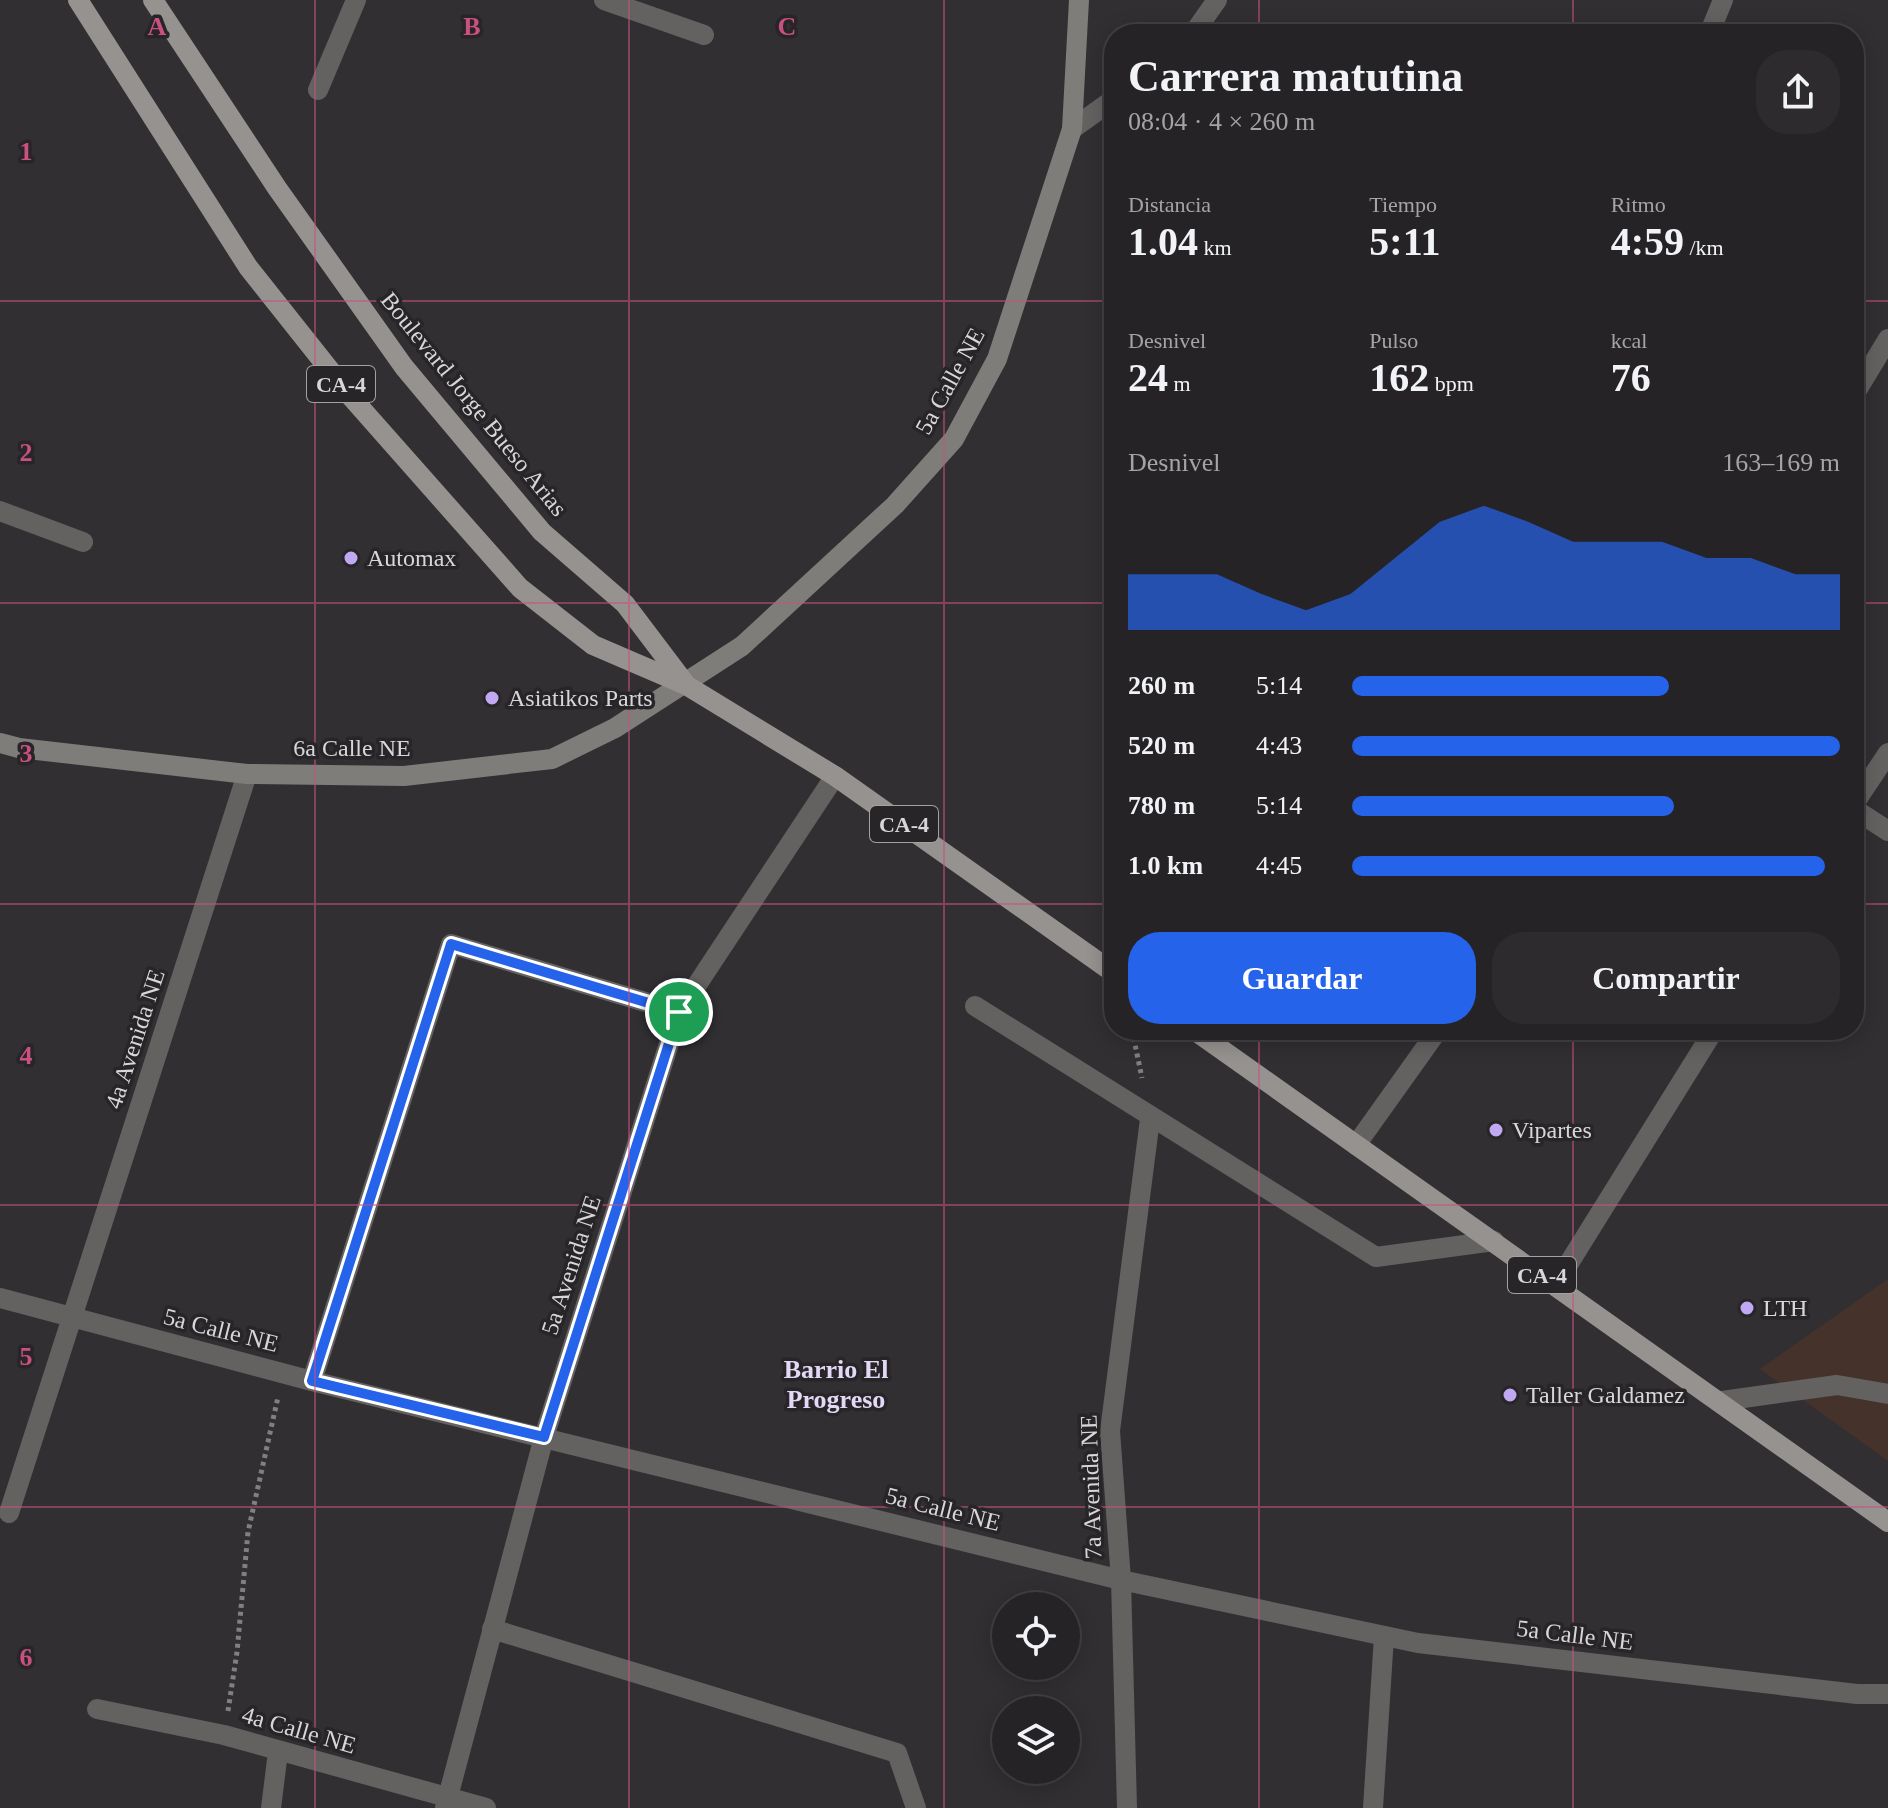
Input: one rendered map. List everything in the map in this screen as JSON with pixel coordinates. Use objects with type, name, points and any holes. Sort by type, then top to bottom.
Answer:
[{"type":"main road","name":"CA-4","points":[[78,0],[248,267],[352,398],[509,577],[593,645],[686,685],[835,776],[1104,966]]},
{"type":"main road","name":"Boulevard Jorge Bueso Arias","points":[[153,0],[277,188],[404,367],[542,532],[625,604],[686,685]]},
{"type":"main road","name":"CA-4","points":[[1208,1040],[1722,1401],[1888,1522]]},
{"type":"street","points":[[318,90],[356,0]]},
{"type":"street","points":[[604,0],[704,35]]},
{"type":"street","name":"5a Calle NE","points":[[686,685],[742,646],[895,505],[954,439],[997,359],[1072,129],[1079,0]]},
{"type":"street","points":[[1200,24],[1217,0]]},
{"type":"street","points":[[1713,24],[1723,0]]},
{"type":"street","points":[[1072,129],[1104,106]]},
{"type":"street","points":[[1864,379],[1888,339]]},
{"type":"street","points":[[0,511],[83,542]]},
{"type":"street","name":"6a Calle NE","points":[[0,743],[19,748],[247,774],[404,776],[552,759],[615,728],[686,685]]},
{"type":"street","points":[[1864,791],[1888,753]]},
{"type":"street","name":"4a Avenida NE","points":[[9,1513],[247,774]]},
{"type":"street","name":"5a Avenida NE","points":[[446,1803],[544,1437],[679,1012],[835,776]]},
{"type":"street","points":[[1864,814],[1888,831]]},
{"type":"street","points":[[312,1381],[451,944],[679,1012]]},
{"type":"street","points":[[975,1006],[1150,1119],[1376,1257],[1494,1241]]},
{"type":"street","points":[[1356,1145],[1431,1040]]},
{"type":"street","points":[[1556,1284],[1708,1040]]},
{"type":"street","name":"7a Avenida NE","points":[[1127,1808],[1121,1580],[1110,1431],[1150,1119]]},
{"type":"street","name":"5a Calle NE","points":[[0,1298],[312,1381],[1121,1580],[1384,1636],[1418,1643],[1857,1694],[1888,1694]]},
{"type":"street","points":[[1722,1401],[1837,1385],[1888,1394]]},
{"type":"street","points":[[492,1629],[897,1753],[916,1808]]},
{"type":"street","points":[[1373,1808],[1384,1636]]},
{"type":"street","name":"4a Calle NE","points":[[97,1709],[224,1735],[446,1803],[486,1808]]},
{"type":"street","points":[[271,1808],[278,1752]]},
{"type":"path","points":[[224,1735],[237,1652],[248,1532],[283,1373]]},
{"type":"shaded area","points":[[1888,1279],[1888,1461],[1760,1369]]},
{"type":"place","name":"Automax","points":[[351,558]]},
{"type":"place","name":"Asiatikos Parts","points":[[492,698]]},
{"type":"place","name":"Vipartes","points":[[1496,1130]]},
{"type":"place","name":"LTH","points":[[1747,1308]]},
{"type":"place","name":"Taller Galdamez","points":[[1510,1395]]},
{"type":"district","name":"Barrio El Progreso","points":[[836,1384]]},
{"type":"route","points":[[451,944],[679,1012],[544,1437],[312,1381],[451,944]]}]
